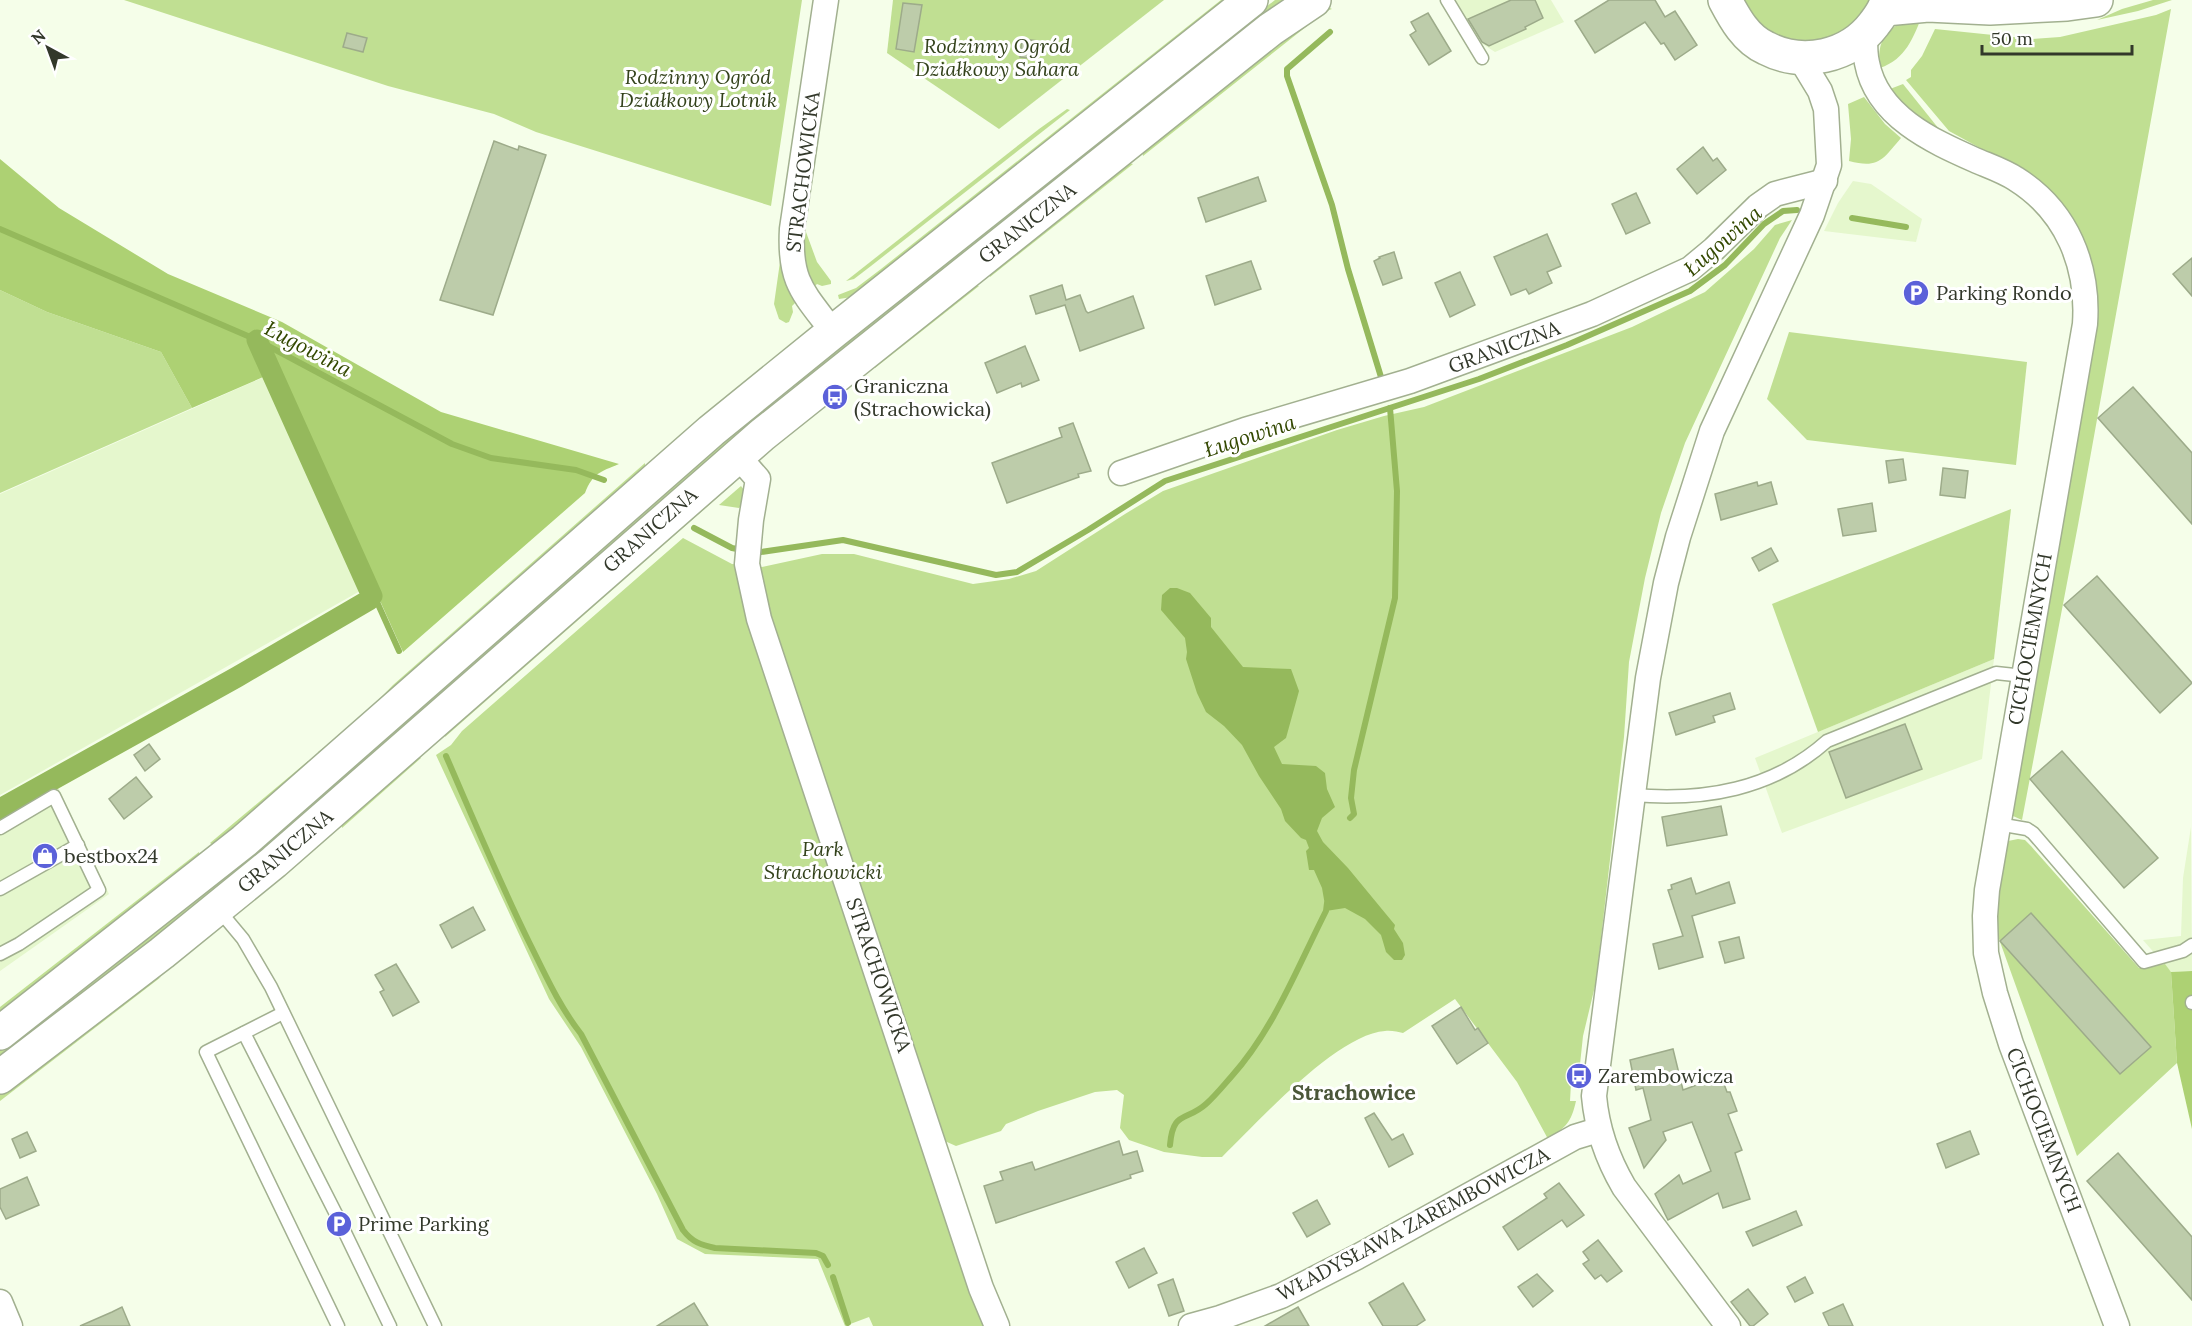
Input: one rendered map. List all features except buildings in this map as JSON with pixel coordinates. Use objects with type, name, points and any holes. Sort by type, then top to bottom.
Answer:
[{"type":"main road","name":"GRANICZNA","points":[[0,1033],[244,841],[711,431],[1251,0]]},
{"type":"main road","name":"GRANICZNA","points":[[0,1077],[162,953],[274,862],[737,455],[1270,29],[1314,0]]},
{"type":"main road","points":[[1725,0],[1739,27],[1765,48],[1800,58],[1834,54],[1864,36],[1886,5],[1990,8],[2067,4],[2096,0]]},
{"type":"street","name":"STRACHOWICKA","points":[[826,0],[792,230],[791,252],[797,283],[833,332]]},
{"type":"street","name":"CICHOCIEMNYCH","points":[[1864,36],[1867,64],[1871,76],[1895,112],[1928,138],[2011,176],[2040,198],[2052,210],[2067,234],[2084,277],[2085,324],[1984,916],[1986,953],[1995,993],[2011,1044],[2117,1326]]},
{"type":"street","points":[[1728,1326],[1624,1187],[1611,1165],[1598,1130],[1594,1096],[1648,678],[1666,583],[1678,537],[1712,431],[1812,215],[1825,181],[1830,153],[1826,109],[1820,91],[1800,58]]},
{"type":"street","name":"GRANICZNA","points":[[1121,473],[1245,430],[1410,381],[1592,314],[1690,269],[1774,194],[1825,181]]},
{"type":"street","name":"STRACHOWICKA","points":[[737,455],[758,479],[747,564],[759,619],[981,1287],[997,1326]]},
{"type":"street","name":"WŁADYSŁAWA ZAREMBOWICZA","points":[[1191,1326],[1281,1296],[1357,1257],[1575,1137],[1598,1130]]},
{"type":"street","points":[[0,1302],[10,1326]]},
{"type":"lane","points":[[1447,0],[1482,58]]},
{"type":"lane","points":[[1633,795],[1700,796],[1734,791],[1808,759],[1827,741],[1996,673],[2024,676]]},
{"type":"lane","points":[[0,828],[54,796],[99,890],[19,944],[0,954]]},
{"type":"lane","points":[[1998,824],[2027,829],[2033,833],[2144,962],[2175,954],[2192,945]]},
{"type":"lane","points":[[0,889],[78,845]]},
{"type":"lane","points":[[217,908],[243,939],[283,1013],[435,1326]]},
{"type":"lane","points":[[283,1013],[206,1052],[338,1326]]},
{"type":"lane","points":[[244,1033],[390,1326]]},
{"type":"shaded area","points":[[1455,0],[1551,0],[1564,22],[1495,52],[1481,43]]},
{"type":"shaded area","points":[[0,159],[59,208],[168,274],[282,322],[441,412],[619,464],[598,474],[591,481],[585,493],[403,652],[277,371],[192,408],[161,352],[47,312],[0,290]]},
{"type":"shaded area","points":[[1853,181],[1871,184],[1922,219],[1916,242],[1824,231],[1838,203]]},
{"type":"shaded area","points":[[264,377],[360,591],[0,795],[0,494]]},
{"type":"shaded area","points":[[1170,588],[1190,593],[1211,618],[1211,627],[1243,667],[1291,669],[1299,691],[1286,738],[1274,747],[1282,764],[1316,766],[1325,773],[1327,789],[1335,807],[1322,818],[1317,831],[1323,842],[1348,868],[1395,925],[1394,929],[1403,943],[1405,955],[1402,960],[1394,960],[1386,952],[1381,935],[1365,919],[1345,908],[1326,911],[1322,888],[1314,870],[1309,870],[1306,851],[1309,848],[1306,840],[1301,838],[1285,821],[1281,809],[1242,745],[1224,726],[1206,712],[1186,659],[1185,638],[1161,610],[1162,595]]},
{"type":"shaded area","points":[[1994,659],[1982,759],[1782,833],[1755,758]]},
{"type":"shaded area","name":"bestbox24","points":[[57,785],[109,894],[0,971],[0,817]]},
{"type":"shaded area","points":[[2191,827],[2192,971],[2171,972],[2143,940],[2181,936],[2183,878]]},
{"type":"shaded area","points":[[2192,971],[2192,1129],[2177,1063],[2171,972]]},
{"type":"green space","name":"Rodzinny Ogród Działkowy Lotnik","points":[[124,0],[802,0],[771,206],[536,132],[494,114],[388,86]]},
{"type":"green space","name":"Rodzinny Ogród Działkowy Sahara","points":[[893,0],[1164,0],[999,129],[887,53]]},
{"type":"green space","points":[[1221,0],[1232,0],[852,297],[839,299],[838,295],[856,288],[881,269]]},
{"type":"green space","points":[[1275,0],[1294,0],[798,388],[792,380]]},
{"type":"green space","points":[[1744,0],[1870,0],[1859,18],[1844,30],[1826,38],[1807,41],[1787,39],[1770,31],[1755,18]]},
{"type":"green space","points":[[2153,0],[2172,0],[2138,11],[2097,20],[2122,9]]},
{"type":"green space","points":[[1328,7],[1332,9],[1326,11],[1143,156],[1142,148],[1239,72]]},
{"type":"green space","points":[[2171,9],[2022,820],[2013,816],[2011,811],[2096,334],[2098,306],[2096,283],[2080,232],[1980,148],[1949,131],[1906,80],[1911,77],[1911,70],[1922,56],[1935,29],[2032,39],[2060,37],[2156,15]]},
{"type":"green space","points":[[1923,14],[1908,47],[1896,59],[1880,68],[1879,56],[1884,38],[1895,26]]},
{"type":"green space","points":[[1903,84],[1943,134],[1915,114],[1890,89]]},
{"type":"green space","points":[[1864,97],[1885,124],[1901,138],[1885,157],[1867,164],[1849,161],[1851,139],[1848,104]]},
{"type":"green space","points":[[1067,109],[1070,110],[871,266],[854,279],[846,281],[1039,129]]},
{"type":"green space","points":[[1125,162],[1133,164],[990,277],[989,270]]},
{"type":"green space","name":"Park Strachowicki","points":[[1792,220],[1780,238],[1685,443],[1661,513],[1645,578],[1629,662],[1624,737],[1596,982],[1583,1036],[1578,1083],[1571,1083],[1570,1101],[1576,1101],[1570,1120],[1563,1128],[1548,1139],[1517,1082],[1455,999],[1403,1033],[1385,1031],[1366,1036],[1344,1047],[1299,1082],[1222,1157],[1164,1152],[1129,1140],[1120,1128],[1124,1095],[1117,1090],[1095,1092],[1038,1111],[1006,1124],[1001,1131],[956,1146],[938,1138],[986,1326],[873,1326],[869,1317],[845,1326],[818,1259],[705,1254],[677,1239],[657,1194],[581,1047],[549,999],[436,755],[451,745],[462,731],[683,538],[732,564],[762,567],[822,554],[854,554],[973,584],[1009,579],[1036,571],[1163,491],[1337,430],[1424,407],[1632,327],[1705,292],[1754,249],[1775,225]]},
{"type":"green space","points":[[806,232],[817,262],[831,284],[815,286],[812,280],[804,254],[803,233]]},
{"type":"green space","points":[[780,262],[795,303],[792,306],[793,312],[789,322],[786,323],[779,319],[774,304]]},
{"type":"green space","points":[[971,283],[979,286],[875,368],[871,363]]},
{"type":"green space","points":[[0,290],[47,312],[161,352],[192,408],[0,493]]},
{"type":"green space","points":[[1789,332],[2027,362],[2016,465],[1807,440],[1767,399]]},
{"type":"green space","points":[[768,399],[775,407],[204,903],[0,1061],[0,1049]]},
{"type":"green space","points":[[645,463],[645,471],[325,754],[318,752],[358,721],[393,685]]},
{"type":"green space","points":[[729,483],[734,483],[445,737],[446,732]]},
{"type":"green space","points":[[741,486],[744,490],[742,505],[739,508],[719,505]]},
{"type":"green space","points":[[2011,509],[1994,659],[1818,732],[1772,604]]},
{"type":"green space","points":[[413,756],[421,758],[342,828],[341,820]]},
{"type":"green space","points":[[308,761],[309,769],[216,847],[210,843]]},
{"type":"green space","points":[[2025,840],[2031,846],[2139,968],[2165,964],[2171,972],[2177,1063],[2077,1156],[1999,939],[1998,942],[1998,892],[2005,845],[2008,841]]},
{"type":"green space","points":[[199,852],[200,860],[0,1016],[0,1007]]},
{"type":"green space","points":[[161,977],[0,1101],[0,1093],[137,987]]},
{"type":"waterway","points":[[1330,32],[1287,69],[1287,76],[1332,205],[1348,269],[1381,377]]},
{"type":"waterway","name":"Ługowina","points":[[753,551],[761,552],[843,540],[996,575],[1017,572],[1165,481],[1479,379],[1567,345],[1690,291],[1725,265],[1764,224],[1783,211],[1797,210]]},
{"type":"waterway","points":[[1852,218],[1906,227]]},
{"type":"waterway","name":"Ługowina","points":[[0,229],[257,340],[452,444],[491,458],[576,470],[604,480]]},
{"type":"waterway","points":[[0,809],[237,677],[369,600],[372,596],[257,340]]},
{"type":"waterway","points":[[1350,818],[1354,814],[1351,798],[1354,770],[1395,598],[1397,491],[1390,408]]},
{"type":"waterway","name":"Ługowina","points":[[694,528],[732,548],[742,550]]},
{"type":"waterway","points":[[372,596],[377,602],[399,651]]},
{"type":"waterway","points":[[446,756],[507,896],[547,978],[581,1034],[686,1234],[701,1244],[715,1248],[816,1253],[823,1256],[828,1265]]},
{"type":"waterway","points":[[1170,1145],[1177,1121],[1213,1098],[1260,1039],[1295,976],[1326,911],[1327,903]]},
{"type":"waterway","points":[[833,1277],[848,1323]]},
{"type":"place","name":"Parking Rondo","points":[[1916,293]]},
{"type":"place","name":"Graniczna (Strachowicka)","points":[[835,397]]},
{"type":"place","name":"bestbox24","points":[[45,856]]},
{"type":"place","name":"Zarembowicza","points":[[1579,1076]]},
{"type":"place","name":"Prime Parking","points":[[339,1224]]},
{"type":"district","name":"Strachowice","points":[[1354,1093]]}]
